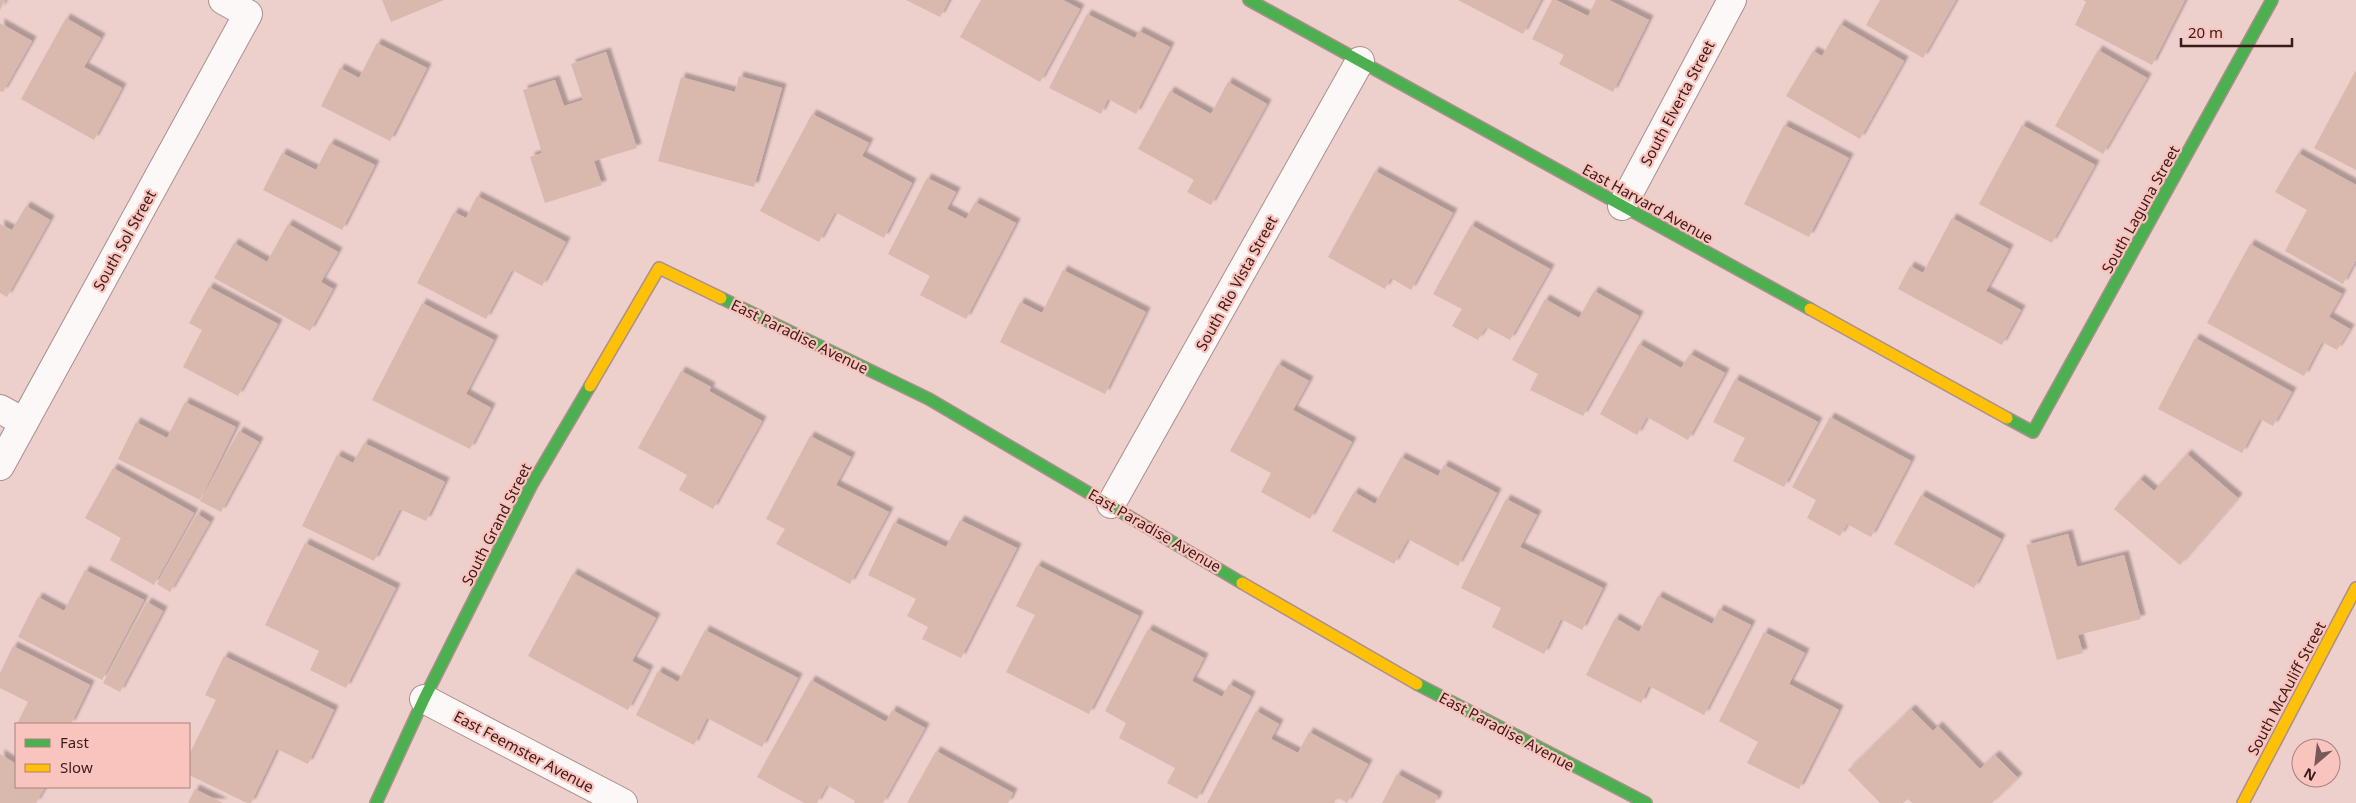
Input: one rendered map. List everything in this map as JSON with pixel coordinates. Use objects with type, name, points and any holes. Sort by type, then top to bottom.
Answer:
[{"type":"street","name":"South Sol Street","points":[[0,466],[248,14],[223,0]]},
{"type":"street","name":"East Harvard Avenue","points":[[1249,0],[2033,432]]},
{"type":"street","name":"South Elverta Street","points":[[1622,206],[1732,0]]},
{"type":"street","name":"South Laguna Street","points":[[2033,432],[2272,0]]},
{"type":"street","name":"South Rio Vista Street","points":[[1111,504],[1360,61]]},
{"type":"street","name":"East Paradise Avenue","points":[[659,268],[929,399],[1402,676],[1646,803]]},
{"type":"street","name":"South Grand Street","points":[[376,803],[424,699],[531,486],[659,268]]},
{"type":"street","points":[[0,409],[24,422]]},
{"type":"street","name":"South McAuliff Street","points":[[2243,803],[2356,588]]},
{"type":"street","name":"East Feemster Avenue","points":[[424,699],[623,803]]},
{"type":"building","points":[[0,0],[5,0],[0,10]]},
{"type":"building","points":[[382,0],[444,0],[391,22]]},
{"type":"building","points":[[906,0],[949,0],[940,17]]},
{"type":"building","points":[[981,0],[1063,0],[1080,9],[1040,82],[960,37]]},
{"type":"building","points":[[1458,0],[1541,0],[1523,34]]},
{"type":"building","points":[[1552,0],[1556,0],[1588,16],[1596,0],[1609,0],[1649,20],[1613,92],[1559,64],[1564,55],[1532,39]]},
{"type":"building","points":[[1880,0],[1956,0],[1923,58],[1866,25]]},
{"type":"building","points":[[2083,0],[2185,0],[2152,65],[2075,25],[2086,2]]},
{"type":"building","points":[[1087,14],[1135,38],[1139,31],[1170,47],[1136,114],[1108,99],[1101,114],[1049,88]]},
{"type":"building","points":[[66,18],[101,38],[84,67],[122,88],[94,140],[21,99]]},
{"type":"building","points":[[0,23],[32,41],[3,92],[0,91]]},
{"type":"building","points":[[1840,24],[1904,61],[1860,139],[1786,96],[1813,51],[1822,56]]},
{"type":"building","points":[[377,43],[427,68],[390,141],[321,106],[340,68],[359,78]]},
{"type":"building","points":[[2098,50],[2147,78],[2103,154],[2055,126]]},
{"type":"building","points":[[606,52],[637,148],[594,161],[602,185],[545,203],[530,157],[542,153],[523,90],[555,80],[564,106],[583,100],[571,64]]},
{"type":"building","points":[[2356,72],[2356,170],[2314,148]]},
{"type":"building","points":[[739,76],[782,88],[754,187],[658,161],[681,77],[735,92]]},
{"type":"building","points":[[1228,82],[1267,104],[1211,205],[1187,192],[1194,180],[1138,149],[1170,91],[1211,114]]},
{"type":"building","points":[[812,114],[869,143],[862,156],[912,183],[884,238],[835,212],[819,242],[760,211]]},
{"type":"building","points":[[1784,125],[1849,158],[1809,237],[1744,204]]},
{"type":"building","points":[[2022,125],[2095,165],[2052,243],[1979,204]]},
{"type":"building","points":[[330,143],[375,165],[342,230],[263,190],[282,153],[316,170]]},
{"type":"building","points":[[2298,153],[2356,185],[2356,260],[2343,284],[2285,251],[2307,210],[2275,192]]},
{"type":"building","points":[[1375,171],[1453,213],[1411,290],[1391,278],[1385,289],[1328,257]]},
{"type":"building","points":[[927,178],[956,192],[947,209],[966,219],[975,202],[1016,223],[966,319],[920,295],[930,276],[888,254]]},
{"type":"building","points":[[477,196],[566,242],[542,286],[512,270],[486,319],[417,283],[454,212],[466,218]]},
{"type":"building","points":[[26,206],[50,220],[7,297],[0,293],[0,224],[12,230]]},
{"type":"building","points":[[1952,218],[2009,249],[1986,291],[2021,310],[2002,345],[1898,289],[1910,266],[1923,273]]},
{"type":"building","points":[[288,224],[338,252],[321,282],[333,289],[310,331],[214,278],[234,243],[267,262]]},
{"type":"building","points":[[1471,225],[1550,269],[1510,340],[1486,327],[1478,340],[1452,326],[1462,309],[1433,294]]},
{"type":"building","points":[[2250,244],[2342,294],[2329,317],[2350,329],[2337,350],[2322,342],[2304,376],[2207,323]]},
{"type":"building","points":[[1063,270],[1146,312],[1105,394],[1000,342],[1020,302],[1042,313]]},
{"type":"building","points":[[209,287],[278,324],[238,396],[183,367],[202,330],[189,323]]},
{"type":"building","points":[[1594,291],[1639,316],[1583,416],[1530,390],[1538,374],[1512,360],[1545,299],[1579,318]]},
{"type":"building","points":[[422,303],[494,340],[466,394],[491,408],[470,449],[372,400]]},
{"type":"building","points":[[2195,338],[2292,392],[2273,426],[2260,419],[2242,453],[2158,409]]},
{"type":"building","points":[[1639,344],[1681,368],[1690,354],[1725,373],[1688,440],[1647,417],[1637,435],[1600,414]]},
{"type":"building","points":[[1278,364],[1309,381],[1293,410],[1352,442],[1310,519],[1261,492],[1271,473],[1230,451]]},
{"type":"building","points":[[681,371],[711,387],[709,391],[762,421],[713,509],[679,490],[687,475],[638,448]]},
{"type":"building","points":[[1735,379],[1818,422],[1784,487],[1733,461],[1745,438],[1713,422]]},
{"type":"building","points":[[185,402],[236,427],[200,500],[118,459],[136,422],[167,438]]},
{"type":"building","points":[[1830,417],[1911,461],[1871,537],[1847,524],[1840,536],[1807,518],[1816,500],[1792,487]]},
{"type":"building","points":[[239,431],[259,442],[221,512],[200,501]]},
{"type":"building","points":[[810,436],[851,457],[836,485],[889,512],[850,584],[776,544],[785,529],[766,519]]},
{"type":"building","points":[[364,443],[445,482],[426,521],[400,509],[374,561],[302,526],[337,455],[353,463]]},
{"type":"building","points":[[2187,454],[2238,498],[2180,565],[2114,509],[2140,479],[2154,491]]},
{"type":"building","points":[[1401,457],[1438,476],[1444,465],[1497,493],[1458,566],[1408,539],[1394,564],[1332,531],[1354,492],[1375,504]]},
{"type":"building","points":[[113,468],[194,513],[154,585],[110,560],[121,538],[85,518]]},
{"type":"building","points":[[1921,495],[2001,539],[1974,588],[1894,544]]},
{"type":"building","points":[[1506,499],[1537,515],[1520,547],[1603,588],[1582,630],[1561,619],[1544,654],[1492,627],[1501,608],[1461,588]]},
{"type":"building","points":[[197,514],[210,522],[170,592],[157,584]]},
{"type":"building","points":[[960,520],[1017,548],[961,658],[922,639],[928,627],[907,616],[916,599],[868,575],[894,522],[946,547]]},
{"type":"building","points":[[2068,534],[2077,567],[2124,555],[2141,619],[2078,635],[2083,653],[2057,660],[2026,545]]},
{"type":"building","points":[[305,543],[396,588],[346,688],[310,670],[319,651],[265,625]]},
{"type":"building","points":[[1037,565],[1139,616],[1089,714],[1006,672],[1035,615],[1016,606]]},
{"type":"building","points":[[85,570],[144,600],[102,680],[18,637],[38,597],[64,611]]},
{"type":"building","points":[[573,573],[656,618],[632,661],[649,670],[628,710],[528,656]]},
{"type":"building","points":[[1658,596],[1712,624],[1719,609],[1751,625],[1704,715],[1649,686],[1641,703],[1586,675],[1615,618],[1639,632]]},
{"type":"building","points":[[147,602],[163,611],[120,692],[103,683]]},
{"type":"building","points":[[1148,629],[1204,658],[1192,681],[1222,697],[1229,684],[1251,696],[1197,799],[1167,783],[1175,768],[1119,738],[1126,723],[1105,711]]},
{"type":"building","points":[[705,630],[798,678],[762,747],[707,718],[694,745],[636,715],[658,671],[678,682]]},
{"type":"building","points":[[1764,632],[1805,653],[1789,684],[1839,710],[1799,789],[1747,763],[1758,742],[1719,721]]},
{"type":"building","points":[[13,646],[90,685],[71,723],[18,723],[28,702],[0,688],[0,673]]},
{"type":"building","points":[[224,656],[334,710],[308,764],[277,749],[251,803],[247,803],[190,775],[190,753],[216,700],[205,695]]},
{"type":"building","points":[[811,680],[886,722],[892,710],[925,728],[883,803],[854,803],[855,801],[827,785],[817,803],[804,803],[757,777]]},
{"type":"building","points":[[1911,709],[1933,731],[1938,726],[1980,769],[1995,755],[2018,778],[1992,803],[1912,803],[1908,799],[1903,803],[1880,803],[1848,770]]},
{"type":"building","points":[[1256,711],[1279,724],[1271,739],[1298,753],[1309,732],[1368,764],[1347,803],[1337,797],[1334,803],[1207,803]]},
{"type":"building","points":[[936,751],[1013,793],[1008,803],[907,803]]},
{"type":"building","points":[[0,754],[15,763],[15,788],[44,788],[36,803],[0,803]]},
{"type":"building","points":[[1397,774],[1438,796],[1435,803],[1382,803]]},
{"type":"building","points":[[195,789],[223,803],[188,803]]},
{"type":"traffic: fast","points":[[1249,0],[1810,309]]},
{"type":"traffic: fast","points":[[2007,418],[2033,432],[2272,0]]},
{"type":"traffic: fast","points":[[721,298],[929,399],[1242,583]]},
{"type":"traffic: fast","points":[[376,803],[424,699],[531,486],[590,386]]},
{"type":"traffic: fast","points":[[1417,684],[1646,803]]},
{"type":"traffic: slow","points":[[590,386],[659,268],[721,298]]},
{"type":"traffic: slow","points":[[1810,309],[2007,418]]},
{"type":"traffic: slow","points":[[1242,583],[1417,684]]},
{"type":"traffic: slow","points":[[2243,803],[2356,588]]}]
